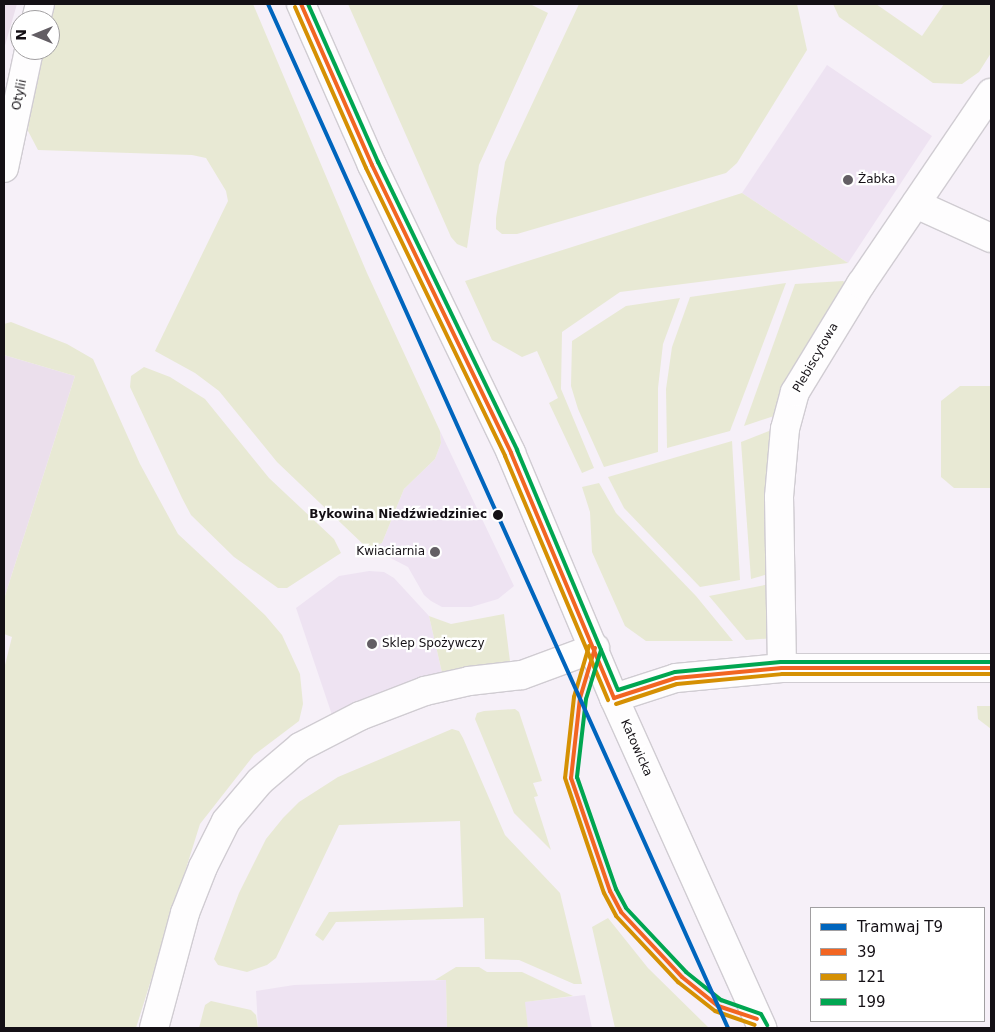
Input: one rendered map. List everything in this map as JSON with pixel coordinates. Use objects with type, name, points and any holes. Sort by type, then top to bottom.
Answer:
[{"type":"street","name":"Katowicka","points":[[301,4],[380,182],[511,453],[595,648],[614,698],[762,1028]]},
{"type":"street","name":"Otylii","points":[[4,168],[28,60]]},
{"type":"street","name":"Plebiscytowa","points":[[782,668],[779,497],[785,429],[795,392],[861,284],[991,93]]},
{"type":"street","points":[[916,204],[991,238]]},
{"type":"street","points":[[154,1028],[185,913],[203,867],[226,821],[260,781],[300,747],[360,716],[426,691],[469,681],[522,675],[595,648]]},
{"type":"street","points":[[614,698],[676,678],[782,668],[991,668]]},
{"type":"shaded area","points":[[4,4],[17,4],[15,10],[10,10],[10,28],[4,49]]},
{"type":"shaded area","points":[[827,65],[932,136],[848,263],[742,193]]},
{"type":"shaded area","points":[[4,355],[75,376],[4,599]]},
{"type":"shaded area","points":[[440,431],[514,586],[498,599],[471,607],[442,607],[431,601],[424,595],[408,567],[371,548],[382,543],[404,489],[435,459],[441,443]]},
{"type":"shaded area","points":[[369,571],[384,572],[394,578],[429,616],[443,677],[332,715],[296,608],[339,576]]},
{"type":"shaded area","points":[[446,980],[447,1028],[258,1028],[256,991],[294,985]]},
{"type":"shaded area","points":[[585,995],[592,1028],[528,1028],[524,1002]]},
{"type":"green space","points":[[54,4],[253,4],[367,273],[440,431],[441,443],[435,459],[404,489],[382,543],[371,548],[365,546],[277,462],[219,391],[195,373],[155,351],[228,201],[226,191],[206,158],[192,155],[38,150],[28,131],[30,112],[42,60],[60,60],[60,10],[52,10]]},
{"type":"green space","points":[[348,4],[530,4],[548,13],[479,165],[467,248],[457,244],[451,237]]},
{"type":"green space","points":[[579,4],[797,4],[807,50],[737,163],[726,173],[517,234],[502,234],[496,229],[496,218],[505,162]]},
{"type":"green space","points":[[833,4],[876,4],[922,36],[944,4],[991,4],[991,53],[979,72],[962,84],[933,83],[839,17]]},
{"type":"green space","points":[[742,193],[848,263],[620,292],[562,332],[561,389],[594,468],[582,473],[549,403],[558,398],[537,351],[522,357],[492,340],[465,281]]},
{"type":"green space","points":[[843,281],[850,287],[783,413],[744,426],[795,284]]},
{"type":"green space","points":[[786,283],[730,431],[667,448],[666,389],[672,347],[690,297]]},
{"type":"green space","points":[[680,298],[663,344],[658,388],[658,452],[604,467],[578,409],[571,386],[572,341],[626,306]]},
{"type":"green space","points":[[11,322],[67,344],[93,359],[140,464],[178,534],[265,615],[282,635],[300,674],[303,704],[299,721],[254,755],[200,824],[136,1028],[4,1028],[4,669],[12,637],[4,634],[4,599],[75,376],[4,355],[4,324]]},
{"type":"green space","points":[[144,367],[170,377],[205,399],[269,478],[334,539],[341,553],[287,588],[278,588],[234,557],[191,515],[182,498],[130,387],[131,376]]},
{"type":"green space","points":[[960,386],[991,386],[991,488],[954,488],[941,477],[941,401]]},
{"type":"green space","points":[[779,427],[775,572],[751,579],[741,442]]},
{"type":"green space","points":[[732,441],[740,580],[700,587],[624,508],[608,477]]},
{"type":"green space","points":[[599,483],[616,513],[696,596],[733,641],[646,641],[625,626],[592,552],[590,512],[582,487]]},
{"type":"green space","points":[[775,583],[775,638],[746,640],[709,596]]},
{"type":"green space","points":[[504,614],[511,669],[443,677],[429,616],[451,624]]},
{"type":"green space","points":[[977,706],[991,706],[991,729],[978,719]]},
{"type":"green space","points":[[515,709],[519,712],[542,781],[533,783],[538,796],[534,797],[551,850],[514,813],[475,719],[477,713],[484,711]]},
{"type":"green space","points":[[452,729],[459,731],[463,738],[505,835],[560,893],[582,984],[574,984],[519,960],[485,959],[484,918],[336,922],[323,941],[315,935],[329,912],[463,907],[460,821],[339,825],[276,958],[267,965],[247,972],[218,965],[214,959],[239,893],[266,839],[283,818],[299,802],[338,777]]},
{"type":"green space","points":[[608,918],[648,968],[709,1028],[615,1028],[592,927]]},
{"type":"green space","points":[[456,967],[479,967],[487,972],[522,972],[573,996],[525,1002],[528,1028],[447,1028],[446,980],[435,980]]},
{"type":"green space","points":[[211,1001],[251,1010],[256,1015],[258,1028],[199,1028],[205,1005]]},
{"type":"tram line","name":"T9","points":[[268,4],[728,1028]]},
{"type":"transit line","name":"39","points":[[301,4],[372,165],[511,453],[614,698]]},
{"type":"transit line","name":"199","points":[[308,4],[378,162],[517,450],[618,690],[675,672],[781,662],[991,662]]},
{"type":"transit line","name":"121","points":[[295,7],[366,168],[505,456],[608,700]]},
{"type":"transit line","name":"121","points":[[589,646],[574,697],[565,778],[604,893],[616,916],[678,982],[715,1011],[755,1025]]},
{"type":"transit line","name":"39","points":[[595,648],[580,698],[571,778],[610,891],[621,912],[682,977],[718,1006],[757,1019]]},
{"type":"transit line","name":"199","points":[[601,650],[586,699],[577,777],[616,889],[626,908],[686,972],[721,1000],[761,1014],[767,1025]]},
{"type":"transit line","name":"39","points":[[614,698],[676,678],[782,668],[991,668]]},
{"type":"transit line","name":"121","points":[[616,704],[677,684],[782,674],[991,674]]},
{"type":"place","name":"Żabka","points":[[848,180]]},
{"type":"place","name":"Bykowina Niedźwiedziniec","points":[[498,515]]},
{"type":"place","name":"Kwiaciarnia","points":[[435,552]]},
{"type":"place","name":"Sklep Spożywczy","points":[[372,644]]}]
